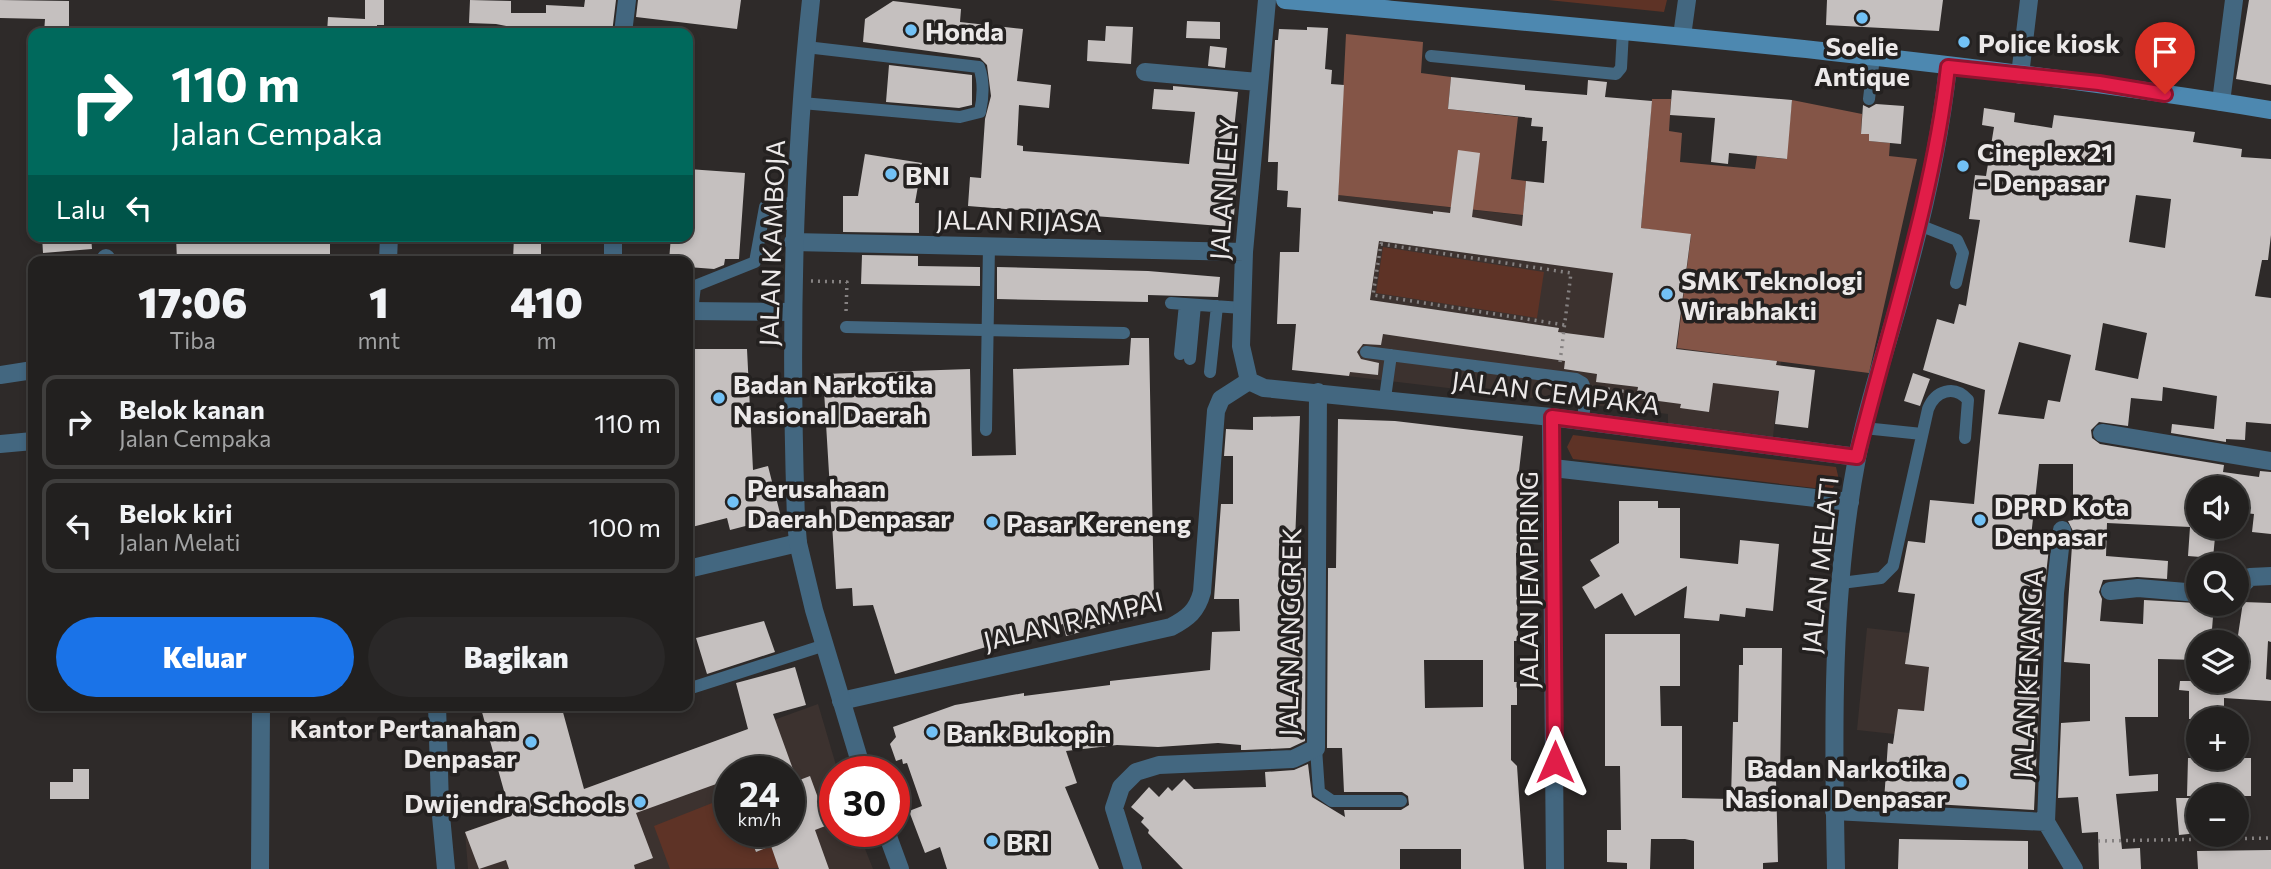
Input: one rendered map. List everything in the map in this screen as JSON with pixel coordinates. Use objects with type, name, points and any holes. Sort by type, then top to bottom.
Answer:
[{"type":"main road","points":[[1285,0],[1682,36],[1874,57],[2099,83],[2271,110]]},
{"type":"street","points":[[623,28],[626,0]]},
{"type":"street","name":"JALAN KAMBOJA","points":[[811,0],[793,242],[791,312],[798,543],[858,756]]},
{"type":"street","name":"JALAN LELY","points":[[1249,382],[1241,346],[1244,251],[1267,0]]},
{"type":"street","points":[[1682,36],[1687,0]]},
{"type":"street","points":[[2020,75],[2029,0]]},
{"type":"street","points":[[2221,102],[2234,0]]},
{"type":"street","name":"JALAN MELATI","points":[[1836,869],[1834,667],[1850,502],[1864,428],[1919,225],[1942,122],[1948,67]]},
{"type":"street","points":[[1145,72],[1258,82]]},
{"type":"street","name":"JALAN RIJASA","points":[[793,242],[1244,251]]},
{"type":"street","points":[[693,311],[791,312]]},
{"type":"street","points":[[0,375],[28,371]]},
{"type":"street","name":"JALAN CEMPAKA","points":[[1249,382],[1264,387],[1552,417],[1857,457]]},
{"type":"street","name":"JALAN RAMPAI","points":[[841,701],[1171,627],[1188,618],[1198,606],[1202,592],[1216,411],[1221,399],[1249,382]]},
{"type":"street","name":"JALAN ANGGREK","points":[[1133,869],[1114,808],[1115,799],[1127,778],[1146,767],[1293,759],[1316,748],[1318,392]]},
{"type":"street","name":"JALAN JEMPIRING","points":[[1552,417],[1555,869]]},
{"type":"street","points":[[2102,433],[2271,461]]},
{"type":"street","points":[[0,444],[28,441]]},
{"type":"street","points":[[1553,468],[1850,502]]},
{"type":"street","name":"JALAN KENANGA","points":[[2046,822],[2055,593],[2062,530]]},
{"type":"street","points":[[693,568],[798,543]]},
{"type":"street","points":[[2249,578],[2271,576]]},
{"type":"street","points":[[2110,592],[2137,588],[2186,592]]},
{"type":"street","points":[[260,869],[261,711]]},
{"type":"street","points":[[436,711],[446,869]]},
{"type":"street","points":[[1835,811],[2046,822],[2074,869]]},
{"type":"street","points":[[892,847],[900,869]]},
{"type":"lane","points":[[1431,56],[1616,74],[1620,68],[1623,31]]},
{"type":"lane","points":[[802,103],[960,117],[975,116],[980,112],[983,86],[979,67],[806,47]]},
{"type":"lane","points":[[1869,99],[1874,57]]},
{"type":"lane","points":[[693,296],[695,286],[755,262],[765,207],[796,202]]},
{"type":"lane","points":[[1919,225],[1957,240],[1963,253],[1956,283]]},
{"type":"lane","points":[[986,430],[985,330],[989,245]]},
{"type":"lane","points":[[1171,303],[1242,308]]},
{"type":"lane","points":[[1185,357],[1190,304]]},
{"type":"lane","points":[[1210,372],[1217,306]]},
{"type":"lane","points":[[846,327],[1124,333]]},
{"type":"lane","points":[[1366,352],[1576,379],[1585,386],[1583,421]]},
{"type":"lane","points":[[1385,398],[1391,355]]},
{"type":"lane","points":[[1841,583],[1881,578],[1893,566],[1931,401],[1945,391],[1956,392],[1968,400],[1965,438]]},
{"type":"lane","points":[[1864,428],[1922,434]]},
{"type":"lane","points":[[693,687],[825,645]]},
{"type":"lane","points":[[1316,748],[1319,792],[1324,798],[1332,801],[1401,802]]},
{"type":"path","points":[[1558,375],[1571,274],[1381,244],[1373,295],[1564,325]]},
{"type":"path","points":[[792,281],[847,282],[846,327]]},
{"type":"path","points":[[1585,386],[1628,392]]},
{"type":"path","points":[[2098,841],[2271,838]]},
{"type":"shaded area","points":[[1548,0],[1667,0],[1664,12]]},
{"type":"shaded area","points":[[1346,34],[1423,42],[1421,73],[1451,77],[1448,109],[1518,117],[1511,179],[1526,181],[1523,215],[1338,195]]},
{"type":"shaded area","points":[[1652,99],[1671,99],[1669,131],[1682,133],[1680,162],[1755,169],[1757,156],[1786,159],[1792,100],[1862,114],[1861,133],[1869,134],[1869,141],[1890,143],[1889,156],[1917,159],[1869,373],[1677,348],[1691,235],[1641,228]]},
{"type":"shaded area","points":[[1338,195],[1691,234],[1677,348],[1781,361],[1773,437],[1668,424],[1668,414],[1305,371]]},
{"type":"shaded area","points":[[1383,247],[1544,272],[1537,318],[1376,293]]},
{"type":"shaded area","points":[[1573,435],[1836,467],[1839,480],[1831,490],[1573,459],[1567,447]]},
{"type":"shaded area","points":[[1867,628],[1961,639],[1996,745],[1857,730]]},
{"type":"shaded area","name":"Dwijendra Schools","points":[[818,704],[833,756],[819,756],[819,847],[864,847],[873,869],[468,869],[465,832]]},
{"type":"shaded area","points":[[714,802],[714,847],[754,847],[756,852],[771,847],[779,868],[670,869],[654,826]]},
{"type":"building","points":[[0,0],[69,1],[69,28],[44,28],[45,19],[0,18]]},
{"type":"building","points":[[365,0],[384,0],[384,25],[377,25],[377,28],[327,28],[328,17],[365,19]]},
{"type":"building","points":[[470,0],[511,1],[511,13],[546,13],[546,5],[584,7],[585,0],[616,0],[613,28],[512,28],[496,24],[469,23]]},
{"type":"building","points":[[638,0],[741,0],[737,29],[636,17]]},
{"type":"building","points":[[1827,0],[1943,0],[1939,31],[1826,25]]},
{"type":"building","points":[[2249,0],[2271,0],[2271,85],[2236,79]]},
{"type":"building","points":[[893,1],[961,9],[960,22],[1023,29],[1017,81],[1051,85],[1049,108],[1019,105],[1017,145],[1023,146],[1023,151],[1189,164],[1195,112],[1152,109],[1154,89],[1173,90],[1173,86],[1238,92],[1230,167],[1238,168],[1233,227],[968,206],[970,177],[981,178],[985,119],[991,96],[987,65],[980,58],[863,42],[865,19]]},
{"type":"building","points":[[1187,21],[1220,22],[1220,39],[1186,38]]},
{"type":"building","points":[[1106,26],[1133,27],[1131,64],[1087,61],[1088,40],[1105,41]]},
{"type":"building","points":[[1307,27],[1328,28],[1325,69],[1332,70],[1331,84],[1344,85],[1338,201],[1433,214],[1433,211],[1450,213],[1458,150],[1480,153],[1472,217],[1522,226],[1526,181],[1544,183],[1547,141],[1542,141],[1543,127],[1531,126],[1532,118],[1448,109],[1451,77],[1525,85],[1525,90],[1587,95],[1588,80],[1607,82],[1605,97],[1652,101],[1641,228],[1691,234],[1676,349],[1777,361],[1776,365],[1815,370],[1808,428],[1775,424],[1779,391],[1713,383],[1709,412],[1680,408],[1681,404],[1636,398],[1638,387],[1596,382],[1597,374],[1564,369],[1565,361],[1383,334],[1381,345],[1363,344],[1357,352],[1361,359],[1379,363],[1378,375],[1350,372],[1349,376],[1292,370],[1296,324],[1277,324],[1280,252],[1299,252],[1301,208],[1287,207],[1288,191],[1277,190],[1278,162],[1268,162],[1275,40],[1278,40],[1279,29],[1307,30]],"holes":[[[1379,241],[1613,273],[1604,338],[1558,332],[1559,328],[1370,300]]]},
{"type":"building","points":[[1210,46],[1227,48],[1225,68],[1208,66]]},
{"type":"building","points":[[889,65],[972,75],[972,105],[959,108],[886,102]]},
{"type":"building","points":[[1672,90],[1792,100],[1787,159],[1729,153],[1728,164],[1711,162],[1715,118],[1670,115]]},
{"type":"building","points":[[1876,104],[1904,106],[1901,144],[1869,141],[1869,134],[1861,134],[1863,105],[1869,108]]},
{"type":"building","points":[[1984,108],[2015,113],[2014,122],[2052,128],[2054,115],[2195,132],[2193,142],[2242,149],[2241,157],[2271,159],[2271,235],[2268,260],[2262,260],[2255,296],[2271,298],[2271,424],[2246,422],[2245,440],[2226,439],[2226,442],[2171,433],[2172,424],[2214,429],[2217,396],[2163,387],[2162,401],[2131,398],[2128,426],[2099,422],[2091,430],[2092,438],[2100,444],[2224,465],[2223,472],[2259,477],[2260,471],[2271,472],[2271,534],[2252,532],[2254,514],[2249,513],[2249,476],[2186,476],[2186,527],[2107,523],[2106,556],[2168,561],[2167,579],[2137,577],[2103,580],[2099,592],[2102,599],[2100,621],[2143,624],[2144,600],[2186,602],[2186,616],[2213,616],[2212,630],[2186,630],[2186,660],[2158,659],[2158,717],[2125,717],[2129,776],[2158,774],[2158,791],[2116,794],[2122,849],[2140,848],[2141,869],[2099,869],[2098,832],[2082,833],[2078,797],[2058,798],[2061,723],[2090,721],[2090,664],[2064,662],[2073,531],[2068,521],[2073,520],[2073,464],[2039,464],[2030,546],[2049,548],[2044,592],[2034,810],[1884,801],[1888,743],[1893,744],[1898,709],[1924,711],[1929,667],[1905,664],[1915,594],[1898,592],[1908,541],[1925,543],[1930,500],[1974,504],[1985,390],[1923,370],[1937,319],[1954,324],[1959,304],[1966,306],[1980,220],[1969,219],[1975,175],[1986,176],[1994,127],[1982,125]],"holes":[[[2136,195],[2171,199],[2165,248],[2129,242]],[[2103,323],[2147,333],[2138,379],[2095,370]],[[2019,342],[2071,355],[2060,402],[2048,400],[2044,419],[1998,414]]]},
{"type":"building","points":[[865,154],[922,163],[915,203],[919,203],[919,233],[843,232],[843,196],[858,196]]},
{"type":"building","points":[[693,169],[745,173],[739,259],[725,259],[724,265],[714,269],[693,267],[693,256],[669,256],[671,242],[693,242]]},
{"type":"building","points":[[42,242],[91,242],[92,249],[43,253]]},
{"type":"building","points":[[176,242],[330,242],[330,256],[177,256]]},
{"type":"building","points":[[514,242],[541,242],[541,256],[513,256]]},
{"type":"building","points":[[862,255],[918,256],[918,266],[980,267],[980,286],[861,284]]},
{"type":"building","points":[[997,267],[1148,271],[1220,277],[1218,297],[1148,295],[1148,302],[997,299]]},
{"type":"building","name":"Pasar Kereneng","points":[[1131,338],[1149,338],[1154,599],[1137,599],[1141,615],[1066,636],[1063,624],[895,674],[873,605],[853,606],[852,588],[836,589],[823,374],[970,369],[972,456],[1016,455],[1013,369],[1129,365]]},
{"type":"building","points":[[693,349],[747,349],[753,470],[768,466],[781,517],[730,530],[727,518],[693,527]]},
{"type":"building","points":[[1913,373],[1930,379],[1920,406],[1904,401]]},
{"type":"building","points":[[1300,416],[1295,542],[1300,542],[1299,568],[1306,568],[1305,741],[1290,748],[1245,750],[1241,750],[1241,745],[1218,743],[1158,747],[1117,745],[1066,751],[1077,783],[1065,787],[1099,869],[947,869],[940,847],[925,853],[910,814],[910,811],[922,806],[910,772],[910,756],[894,756],[890,744],[896,737],[893,727],[955,705],[1024,693],[1024,696],[1110,685],[1110,681],[1210,670],[1212,632],[1240,631],[1239,599],[1214,599],[1221,504],[1233,504],[1233,456],[1224,456],[1226,429],[1253,430],[1253,417]]},
{"type":"building","points":[[1338,419],[1395,421],[1523,436],[1519,471],[1531,476],[1528,499],[1530,553],[1516,553],[1518,641],[1514,641],[1514,682],[1517,682],[1517,705],[1511,705],[1511,760],[1517,766],[1524,869],[1461,869],[1461,849],[1400,849],[1400,869],[1183,869],[1148,833],[1149,830],[1141,822],[1144,818],[1131,807],[1149,787],[1159,797],[1168,787],[1172,791],[1184,779],[1194,789],[1266,787],[1265,772],[1294,770],[1308,764],[1312,797],[1345,817],[1344,810],[1401,810],[1409,805],[1408,796],[1402,792],[1344,792],[1342,748],[1327,748],[1328,568],[1336,568]],"holes":[[[1424,660],[1483,660],[1483,707],[1425,708]]]},
{"type":"building","points":[[1619,501],[1658,501],[1658,508],[1680,508],[1680,558],[1738,564],[1740,540],[1779,544],[1773,611],[1746,608],[1745,617],[1720,614],[1719,621],[1684,618],[1687,586],[1635,616],[1622,593],[1595,609],[1582,587],[1600,576],[1590,560],[1619,543]]},
{"type":"building","points":[[2189,539],[2215,539],[2213,553],[2188,553]]},
{"type":"building","points":[[2249,602],[2271,603],[2271,642],[2268,641],[2266,679],[2271,680],[2271,701],[2224,698],[2224,707],[2189,707],[2189,693],[2249,693],[2249,630],[2239,630],[2241,616],[2249,616]]},
{"type":"building","points":[[764,621],[775,652],[707,674],[696,638]]},
{"type":"building","points":[[1605,634],[1680,634],[1680,686],[1660,686],[1661,726],[1682,726],[1682,798],[1731,799],[1733,722],[1738,722],[1739,665],[1743,665],[1743,648],[1782,648],[1780,780],[1776,780],[1778,862],[1763,863],[1763,869],[1694,869],[1694,841],[1651,839],[1650,869],[1627,869],[1627,863],[1607,862],[1607,830],[1621,830],[1620,766],[1605,766]]},
{"type":"building","points":[[795,667],[806,705],[773,714],[788,756],[714,756],[714,785],[636,813],[653,858],[634,865],[635,869],[509,869],[506,860],[479,869],[465,832],[511,816],[482,711],[563,711],[584,789],[748,729],[736,683]]},
{"type":"building","points":[[2180,681],[2186,681],[2186,691],[2179,690]]},
{"type":"building","points":[[2251,758],[2251,796],[2249,784],[2187,784],[2188,770],[2249,770]]},
{"type":"building","points":[[73,769],[89,769],[89,799],[50,799],[50,782],[73,782]]},
{"type":"building","points":[[810,776],[819,800],[819,828],[815,830],[829,869],[779,869],[771,847],[805,847],[805,778]]},
{"type":"building","points":[[2176,798],[2186,798],[2186,834],[2179,835]]},
{"type":"building","points":[[1899,839],[2028,841],[2028,869],[1898,869]]},
{"type":"building","points":[[754,847],[768,847],[756,852]]},
{"type":"building","points":[[2271,850],[2271,869],[2198,869],[2197,851]]},
{"type":"place","name":"Soelie Antique","points":[[1862,18]]},
{"type":"place","name":"Honda","points":[[911,30]]},
{"type":"place","name":"Police kiosk","points":[[1964,42]]},
{"type":"place","name":"Cineplex 21 - Denpasar","points":[[1963,166]]},
{"type":"place","name":"BNI","points":[[891,174]]},
{"type":"place","name":"SMK Teknologi Wirabhakti","points":[[1667,294]]},
{"type":"place","name":"Badan Narkotika Nasional Daerah","points":[[719,398]]},
{"type":"place","name":"Perusahaan Daerah Denpasar","points":[[733,502]]},
{"type":"place","name":"DPRD Kota Denpasar","points":[[1980,520]]},
{"type":"place","name":"Pasar Kereneng","points":[[992,522]]},
{"type":"place","name":"Bank Bukopin","points":[[932,732]]},
{"type":"place","name":"Kantor Pertanahan Denpasar","points":[[531,742]]},
{"type":"place","name":"Badan Narkotika Nasional Denpasar","points":[[1961,782]]},
{"type":"place","name":"Dwijendra Schools","points":[[640,802]]},
{"type":"place","name":"BRI","points":[[992,841]]},
{"type":"route","points":[[1555,762],[1552,417],[1857,457],[1919,225],[1942,122],[1948,67],[2099,83],[2165,94]]}]
